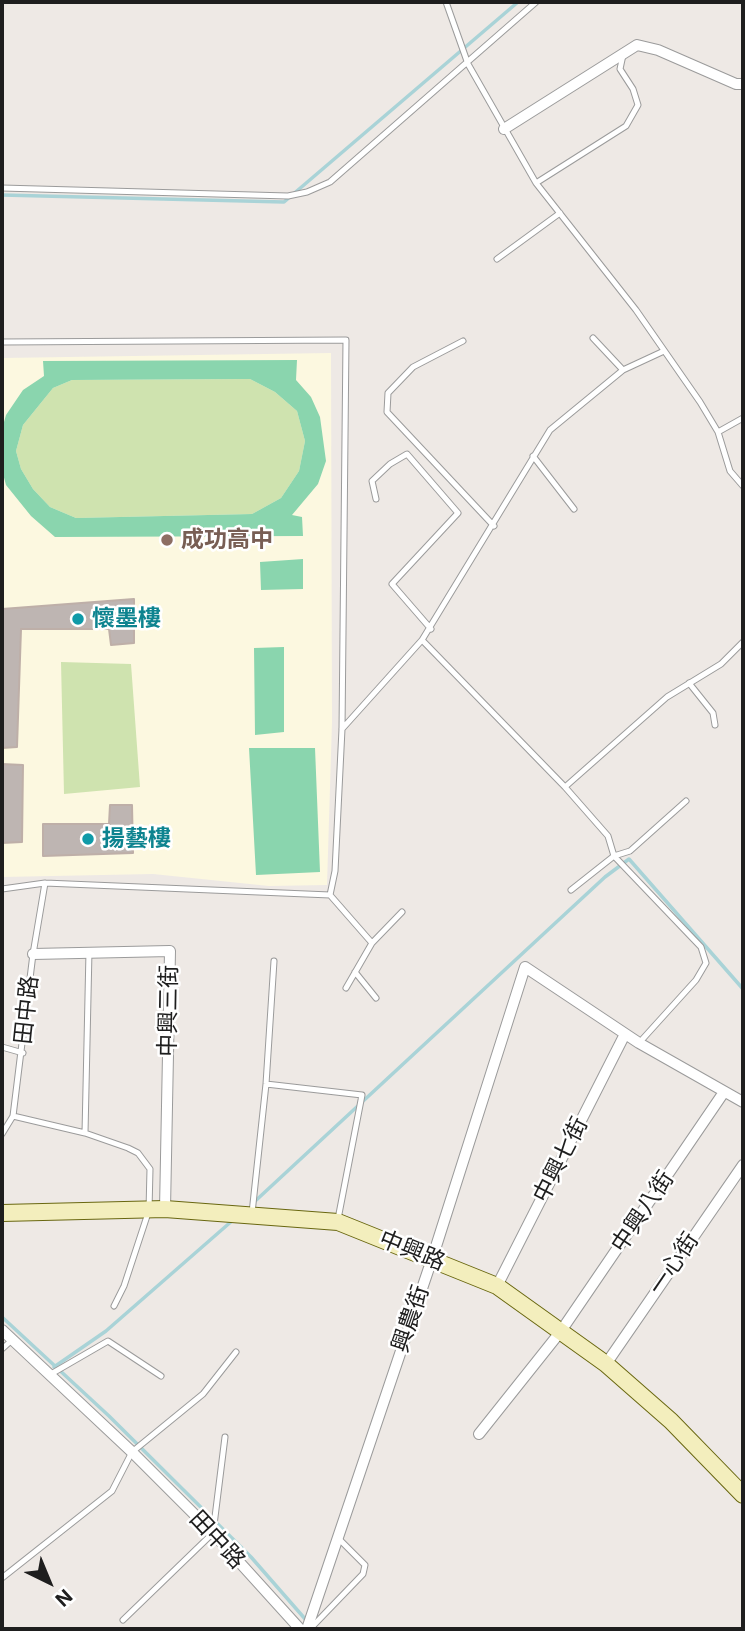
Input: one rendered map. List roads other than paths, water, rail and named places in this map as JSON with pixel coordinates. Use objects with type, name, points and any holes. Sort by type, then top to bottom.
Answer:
[{"type":"street","points":[[504,129],[637,46],[658,50],[736,84],[743,84]]},
{"type":"street","name":"中興三街","points":[[33,954],[170,951],[157,1209]]},
{"type":"street","name":"興農街","points":[[309,1629],[337,1537],[432,1259],[525,967],[625,1034]]},
{"type":"street","points":[[625,1034],[743,1102]]},
{"type":"street","name":"中興七街","points":[[497,1286],[625,1034]]},
{"type":"street","name":"中興八街","points":[[479,1434],[561,1331],[724,1092]]},
{"type":"street","name":"一心街","points":[[606,1364],[743,1165]]},
{"type":"street","name":"中興路","points":[[2,1213],[157,1209],[338,1222],[497,1286],[606,1364],[671,1421],[743,1495]]},
{"type":"street","name":"田中路","points":[[2,1330],[132,1452],[213,1533],[300,1629]]},
{"type":"lane","points":[[446,2],[468,64],[536,183],[636,310],[718,432],[730,471],[743,486]]},
{"type":"lane","points":[[2,188],[288,196],[307,192],[330,183],[536,2]]},
{"type":"lane","points":[[536,183],[626,126],[638,105],[633,89],[620,69],[624,52]]},
{"type":"lane","points":[[497,259],[561,213]]},
{"type":"lane","points":[[593,338],[623,370]]},
{"type":"lane","points":[[2,342],[346,340],[342,729],[335,871],[330,895]]},
{"type":"lane","points":[[463,341],[413,367],[388,393],[387,412],[494,526]]},
{"type":"lane","points":[[342,729],[431,628],[550,430],[623,370],[664,351]]},
{"type":"lane","points":[[718,432],[743,418]]},
{"type":"lane","points":[[376,499],[372,481],[407,453],[458,513],[392,584],[431,628]]},
{"type":"lane","points":[[533,456],[574,509]]},
{"type":"lane","points":[[422,640],[565,787],[608,836],[614,856],[701,947],[706,963],[696,980],[639,1043]]},
{"type":"lane","points":[[565,787],[667,697],[721,664],[743,642]]},
{"type":"lane","points":[[689,683],[713,713],[715,725]]},
{"type":"lane","points":[[571,890],[614,856],[630,851],[685,801]]},
{"type":"lane","points":[[2,889],[46,883],[330,895],[372,943]]},
{"type":"lane","name":"田中路","points":[[2,1134],[13,1116],[23,1053],[33,954],[46,883]]},
{"type":"lane","points":[[346,988],[372,943],[402,912]]},
{"type":"lane","points":[[85,1133],[89,951]]},
{"type":"lane","points":[[252,1216],[266,1084],[274,961]]},
{"type":"lane","points":[[355,972],[376,998]]},
{"type":"lane","points":[[2,1047],[23,1053]]},
{"type":"lane","points":[[266,1084],[362,1095],[338,1222]]},
{"type":"lane","points":[[13,1116],[85,1133],[128,1148],[143,1159],[150,1169],[157,1209],[114,1306]]},
{"type":"lane","points":[[2,1349],[12,1340]]},
{"type":"lane","points":[[50,1375],[108,1341],[161,1376]]},
{"type":"lane","points":[[2,1578],[112,1491],[132,1452],[203,1394],[236,1352]]},
{"type":"lane","points":[[123,1620],[213,1533],[225,1437]]},
{"type":"lane","points":[[309,1629],[363,1574],[365,1565],[337,1537]]},
{"type":"waterway","points":[[2,195],[284,202],[518,2]]},
{"type":"waterway","points":[[252,1204],[605,877],[629,859],[743,989]]},
{"type":"waterway","points":[[54,1367],[106,1331],[233,1220]]},
{"type":"waterway","points":[[2,1317],[109,1416],[251,1557],[306,1620]]},
{"type":"place","name":"成功高中","points":[[167,540]]},
{"type":"place","name":"懷墨樓","points":[[78,619]]},
{"type":"place","name":"揚藝樓","points":[[88,839]]}]
